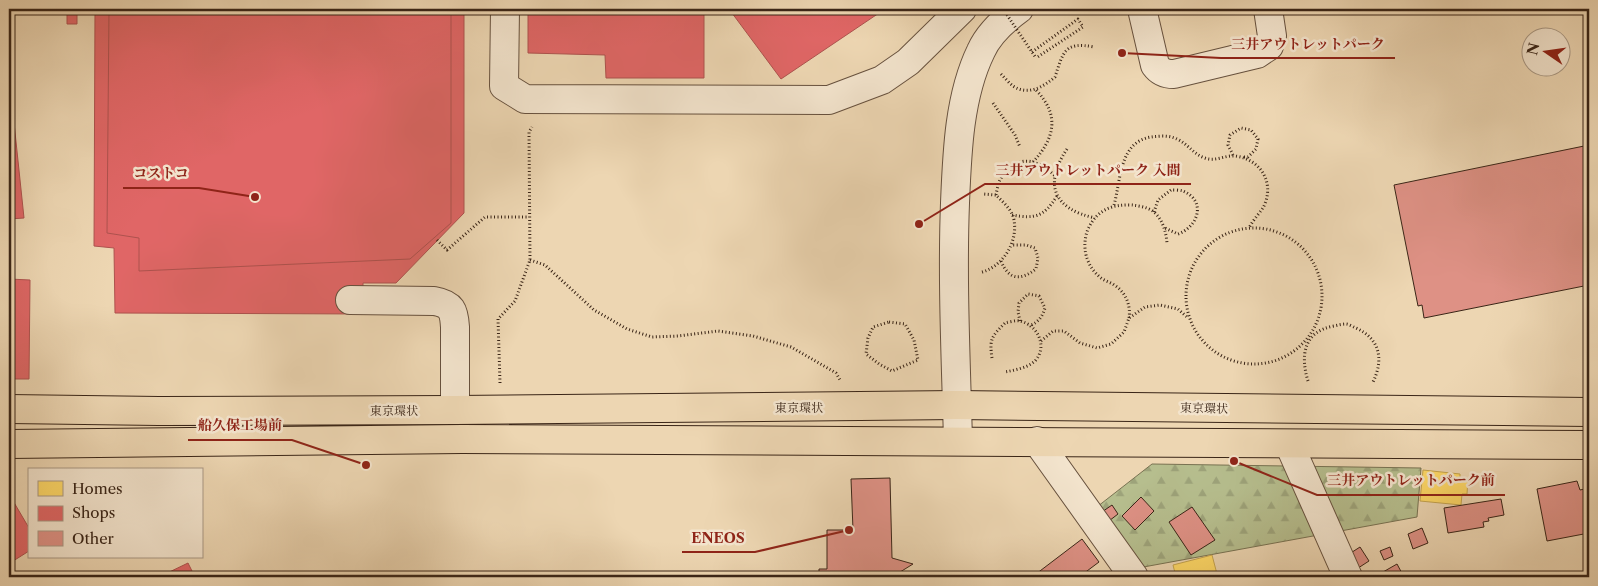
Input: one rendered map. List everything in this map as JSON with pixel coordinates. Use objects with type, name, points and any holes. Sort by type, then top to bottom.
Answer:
[{"type":"highway","name":"東京環状","points":[[9,409],[159,411],[455,410],[957,405],[1589,412]]},
{"type":"highway","points":[[9,444],[462,439],[1589,445]]},
{"type":"street","points":[[504,9],[504,86],[525,99],[828,100],[882,80],[908,62],[962,9]]},
{"type":"street","points":[[958,441],[953,309],[954,238],[960,126],[971,80],[981,50],[1001,22],[1018,9]]},
{"type":"street","points":[[1142,9],[1155,65],[1166,74],[1174,74],[1257,54],[1268,46],[1272,36],[1268,9]]},
{"type":"street","points":[[350,300],[434,301],[444,302],[450,307],[454,316],[455,328],[455,410]]},
{"type":"street","points":[[1037,441],[1133,577]]},
{"type":"street","points":[[1289,444],[1348,577]]},
{"type":"path","points":[[1002,9],[1036,58],[1083,27],[1078,20],[1032,52]]},
{"type":"path","points":[[1036,90],[1055,77],[1061,56],[1069,48],[1079,44],[1094,47]]},
{"type":"path","points":[[999,73],[1014,87],[1036,90],[1044,99],[1050,113],[1053,127],[1050,138],[1033,162]]},
{"type":"path","points":[[992,102],[1015,134],[1020,147]]},
{"type":"path","points":[[500,391],[498,319],[515,301],[530,260],[529,132],[533,126]]},
{"type":"path","points":[[1233,156],[1228,145],[1230,135],[1241,128],[1251,130],[1258,139],[1256,149],[1248,157],[1242,158]]},
{"type":"path","points":[[1114,205],[1122,166],[1130,147],[1143,138],[1160,136],[1175,138],[1186,144],[1193,153],[1207,160],[1233,156],[1242,158],[1256,164],[1265,174],[1268,191],[1264,206],[1249,228]]},
{"type":"path","points":[[1067,149],[1059,161],[1055,176],[1057,196],[1064,205],[1078,214],[1095,218]]},
{"type":"path","points":[[996,195],[1001,178],[1014,164],[1021,161],[1033,162],[1047,168],[1055,176]]},
{"type":"path","points":[[1154,212],[1158,200],[1171,190],[1182,191],[1194,199],[1198,211],[1194,224],[1187,231],[1178,234],[1165,228]]},
{"type":"path","points":[[980,194],[996,195],[1012,215],[1014,225],[1011,245],[1001,261],[990,269],[981,272]]},
{"type":"path","points":[[1012,215],[1029,218],[1042,214],[1057,196]]},
{"type":"path","points":[[1041,341],[1053,331],[1064,332],[1080,343],[1097,348],[1111,344],[1124,332],[1130,308],[1126,297],[1116,285],[1102,279],[1094,272],[1087,262],[1084,248],[1088,230],[1095,218],[1105,210],[1114,205],[1141,206],[1154,212],[1165,228],[1168,243]]},
{"type":"path","points":[[438,240],[447,250],[485,217],[529,217]]},
{"type":"path","points":[[1310,386],[1305,370],[1304,356],[1310,337],[1319,314],[1323,292],[1318,271],[1307,252],[1290,237],[1268,230],[1249,228],[1219,237],[1199,257],[1189,278],[1186,298],[1189,318],[1199,338],[1221,354],[1241,362],[1257,364],[1278,361],[1302,347],[1310,337],[1322,328],[1346,324],[1368,334],[1379,352],[1378,371],[1371,386]]},
{"type":"path","points":[[1001,261],[1005,271],[1014,277],[1026,277],[1036,269],[1038,258],[1035,248],[1026,245],[1011,245]]},
{"type":"path","points":[[530,260],[545,265],[594,310],[627,329],[652,337],[718,331],[753,336],[791,347],[836,373],[842,386]]},
{"type":"path","points":[[1020,321],[1019,303],[1028,294],[1039,296],[1045,308],[1042,317],[1036,323],[1029,326]]},
{"type":"path","points":[[1129,318],[1145,307],[1160,305],[1178,309],[1189,318]]},
{"type":"path","points":[[992,358],[990,344],[993,336],[1005,323],[1020,321],[1035,329],[1041,341],[1040,352],[1034,361],[1018,370],[1005,372]]},
{"type":"path","points":[[889,322],[905,324],[914,340],[918,360],[892,371],[879,364],[866,354],[868,338],[873,327],[889,322]]},
{"type":"green space","points":[[1152,464],[1421,468],[1417,517],[1138,568],[1093,510]]},
{"type":"building: Homes","points":[[1423,470],[1460,474],[1460,478],[1468,479],[1467,494],[1462,494],[1461,505],[1420,501]]},
{"type":"building: Homes","points":[[1212,555],[1217,574],[1220,573],[1221,577],[1176,577],[1173,565]]},
{"type":"building: Shops","points":[[95,9],[464,9],[464,213],[396,283],[363,283],[363,314],[115,313],[114,248],[94,246]]},
{"type":"building: Shops","points":[[109,9],[451,9],[451,223],[410,259],[139,271],[139,238],[107,233]]},
{"type":"building: Shops","points":[[528,9],[704,9],[704,78],[606,78],[605,55],[528,53]]},
{"type":"building: Shops","points":[[729,9],[885,9],[781,79]]},
{"type":"building: Shops","points":[[67,13],[77,13],[77,24],[67,24]]},
{"type":"building: Shops","points":[[9,75],[24,218],[9,219]]},
{"type":"building: Shops","points":[[9,279],[30,280],[29,379],[9,379]]},
{"type":"building: Shops","points":[[9,494],[28,526],[28,552],[10,563]]},
{"type":"building: Shops","points":[[188,563],[195,577],[159,577]]},
{"type":"building: Other","points":[[1589,145],[1589,285],[1424,318],[1422,305],[1418,306],[1394,185]]},
{"type":"building: Other","points":[[890,478],[892,558],[913,564],[892,577],[819,577],[819,569],[827,569],[827,530],[853,530],[851,479]]},
{"type":"building: Other","points":[[1577,481],[1580,490],[1589,488],[1589,533],[1547,541],[1537,489]]},
{"type":"building: Other","points":[[1141,497],[1154,511],[1135,530],[1122,516]]},
{"type":"building: Other","points":[[1501,499],[1504,515],[1488,518],[1489,521],[1483,522],[1484,527],[1448,533],[1444,508]]},
{"type":"building: Other","points":[[1112,505],[1118,514],[1105,524],[1099,514]]},
{"type":"building: Other","points":[[1192,507],[1215,540],[1191,555],[1169,522]]},
{"type":"building: Other","points":[[1422,528],[1428,543],[1413,549],[1408,534]]},
{"type":"building: Other","points":[[1082,539],[1099,562],[1079,577],[1032,577]]},
{"type":"building: Other","points":[[1360,547],[1369,561],[1352,572],[1343,558]]},
{"type":"building: Other","points":[[1390,547],[1393,556],[1384,560],[1380,551]]},
{"type":"building: Other","points":[[1397,564],[1404,577],[1376,576]]},
{"type":"place","name":"三井アウトレットパーク","points":[[1122,53]]},
{"type":"place","name":"コストコ","points":[[255,197]]},
{"type":"place","name":"三井アウトレットパーク 入間","points":[[919,224]]},
{"type":"place","name":"三井アウトレットパーク前","points":[[1234,461]]},
{"type":"place","name":"船久保工場前","points":[[366,465]]},
{"type":"place","name":"ENEOS","points":[[849,530]]}]
